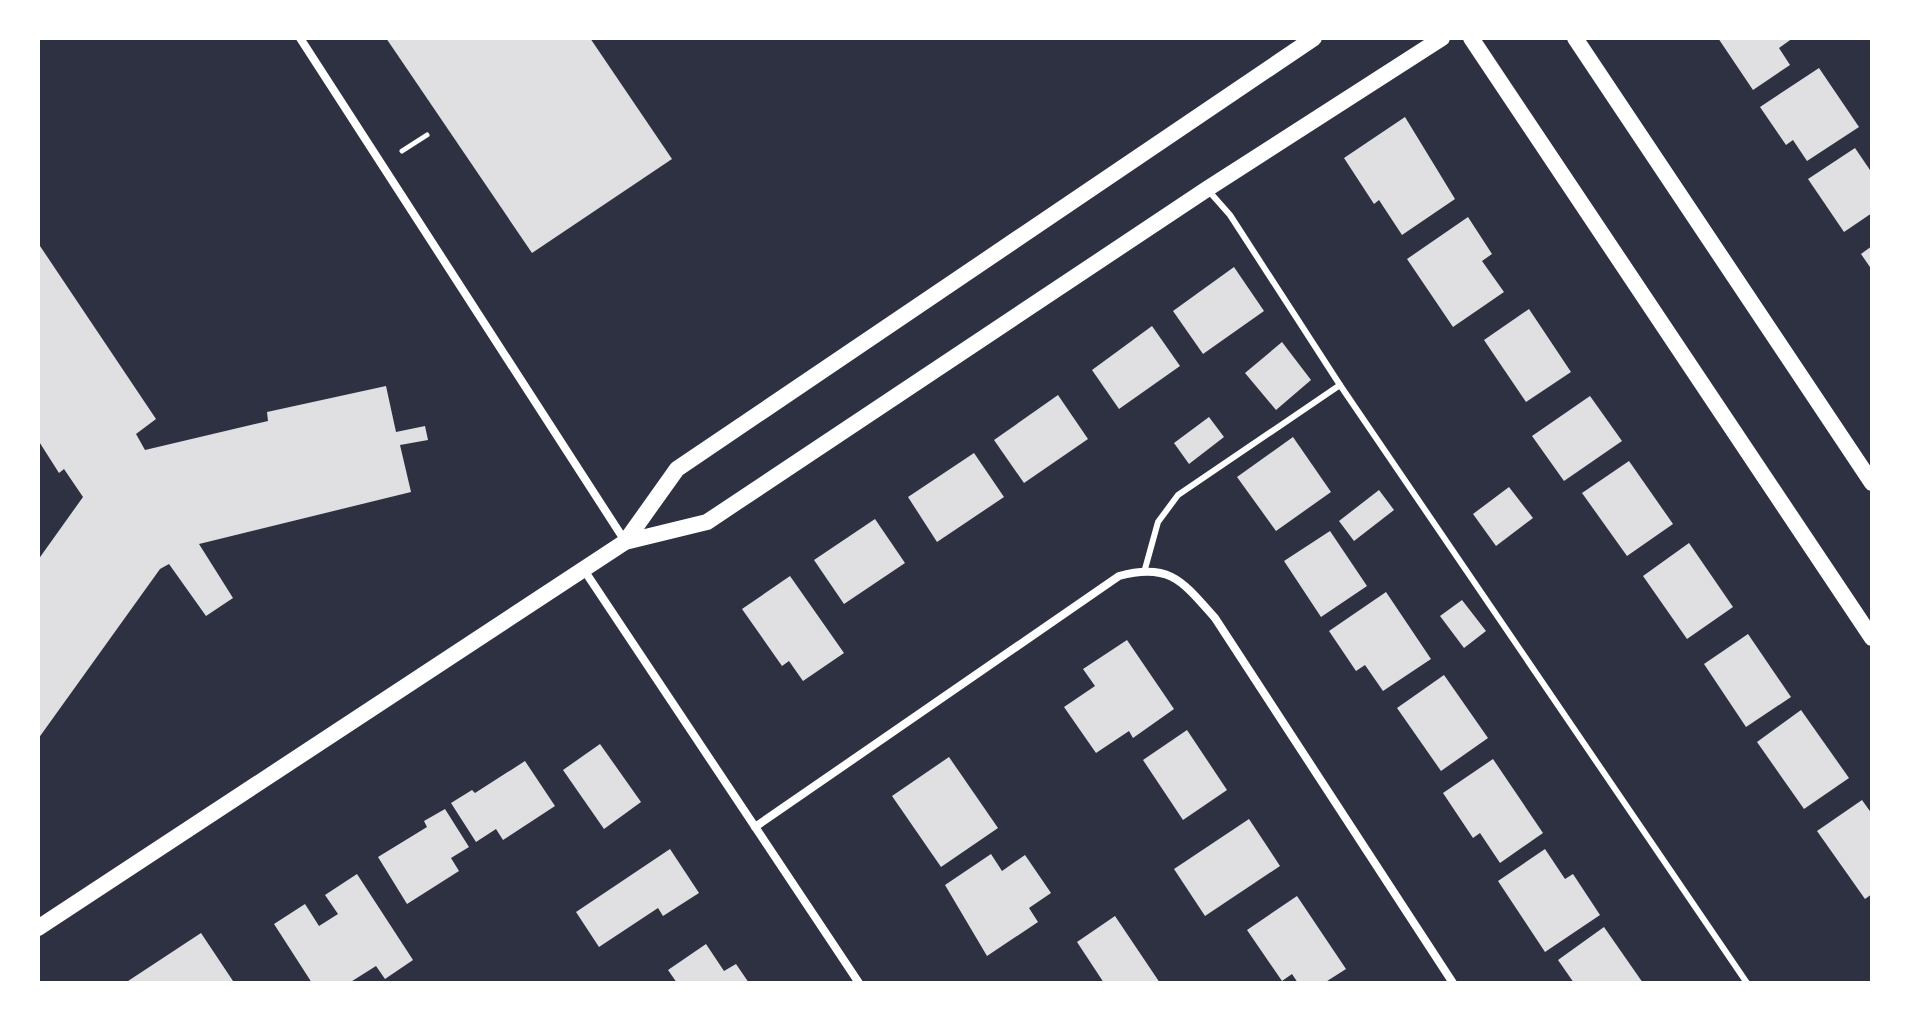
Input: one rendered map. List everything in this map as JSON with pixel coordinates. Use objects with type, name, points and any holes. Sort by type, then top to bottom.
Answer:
[{"type":"main road","points":[[38,928],[625,542],[707,522],[923,382],[1207,189],[1442,38]]},
{"type":"main road","points":[[1471,38],[1872,638]]},
{"type":"main road","points":[[1575,38],[1872,483]]},
{"type":"main road","points":[[625,542],[677,469],[1309,40]]},
{"type":"street","points":[[300,38],[625,542]]},
{"type":"street","points":[[755,827],[1119,576],[1145,569],[1168,573],[1187,585],[1215,618],[1453,983]]},
{"type":"street","points":[[583,570],[859,983]]},
{"type":"lane","points":[[1207,189],[1230,215],[1340,385],[1747,983]]},
{"type":"lane","points":[[1145,569],[1158,522],[1178,495],[1340,385]]},
{"type":"building","points":[[386,38],[590,38],[672,159],[532,253]]},
{"type":"building","points":[[1718,38],[1793,38],[1779,48],[1790,65],[1753,90]]},
{"type":"building","points":[[1819,68],[1859,127],[1807,161],[1793,140],[1786,145],[1760,107]]},
{"type":"building","points":[[1405,117],[1455,199],[1402,235],[1379,200],[1374,204],[1344,158]]},
{"type":"building","points":[[1855,148],[1872,173],[1872,213],[1844,232],[1808,179]]},
{"type":"building","points":[[1468,217],[1492,254],[1482,261],[1504,292],[1453,327],[1407,259]]},
{"type":"building","points":[[38,243],[156,419],[136,434],[145,450],[268,421],[267,412],[386,386],[396,432],[425,426],[428,440],[400,445],[411,492],[199,544],[233,598],[206,616],[169,564],[160,569],[38,739],[38,560],[83,497],[64,469],[59,473],[38,440]]},
{"type":"building","points":[[1872,246],[1872,270],[1861,254]]},
{"type":"building","points":[[1234,267],[1264,311],[1203,354],[1173,311]]},
{"type":"building","points":[[1529,309],[1571,372],[1526,402],[1484,340]]},
{"type":"building","points":[[1152,326],[1180,366],[1119,409],[1092,370]]},
{"type":"building","points":[[1282,342],[1311,380],[1276,410],[1245,373]]},
{"type":"building","points":[[1058,395],[1088,439],[1024,483],[994,440]]},
{"type":"building","points":[[1590,396],[1622,441],[1564,481],[1532,436]]},
{"type":"building","points":[[1209,417],[1224,437],[1189,464],[1174,443]]},
{"type":"building","points":[[1293,437],[1331,492],[1276,531],[1237,477]]},
{"type":"building","points":[[974,453],[1004,497],[937,542],[908,497]]},
{"type":"building","points":[[1629,461],[1673,524],[1627,556],[1582,493]]},
{"type":"building","points":[[1509,487],[1533,518],[1496,546],[1473,514]]},
{"type":"building","points":[[1379,490],[1394,510],[1354,541],[1339,521]]},
{"type":"building","points":[[875,519],[905,563],[844,604],[814,560]]},
{"type":"building","points":[[1330,531],[1367,586],[1321,617],[1284,561]]},
{"type":"building","points":[[1689,543],[1733,607],[1687,639],[1643,576]]},
{"type":"building","points":[[790,576],[844,653],[803,681],[789,661],[782,666],[742,609]]},
{"type":"building","points":[[1386,592],[1431,659],[1383,691],[1365,665],[1356,671],[1329,631]]},
{"type":"building","points":[[1462,600],[1486,631],[1464,648],[1440,616]]},
{"type":"building","points":[[1748,634],[1791,697],[1746,727],[1704,664]]},
{"type":"building","points":[[1127,640],[1174,709],[1133,738],[1129,731],[1096,753],[1064,707],[1095,686],[1083,669]]},
{"type":"building","points":[[1444,675],[1488,738],[1441,771],[1397,708]]},
{"type":"building","points":[[1801,710],[1849,778],[1804,809],[1757,742]]},
{"type":"building","points":[[1187,730],[1227,790],[1183,820],[1143,760]]},
{"type":"building","points":[[600,744],[641,802],[604,829],[563,770]]},
{"type":"building","points":[[949,757],[998,828],[941,867],[892,796]]},
{"type":"building","points":[[1493,759],[1543,833],[1500,863],[1480,833],[1473,838],[1443,793]]},
{"type":"building","points":[[525,761],[555,806],[503,840],[496,829],[476,842],[451,803],[472,790],[475,793]]},
{"type":"building","points":[[1862,800],[1872,814],[1872,894],[1865,899],[1817,831]]},
{"type":"building","points":[[445,809],[469,847],[451,858],[459,871],[407,904],[378,857],[427,827],[424,821]]},
{"type":"building","points":[[1249,819],[1280,866],[1205,916],[1174,869]]},
{"type":"building","points":[[670,849],[699,893],[663,916],[658,908],[599,947],[576,912]]},
{"type":"building","points":[[1545,849],[1565,879],[1573,874],[1600,915],[1545,952],[1498,881]]},
{"type":"building","points":[[991,854],[1002,871],[1025,855],[1051,893],[1029,908],[1038,922],[987,956],[945,885]]},
{"type":"building","points":[[357,874],[413,960],[385,979],[376,966],[349,983],[312,983],[274,924],[305,904],[319,926],[338,914],[325,895]]},
{"type":"building","points":[[1297,896],[1346,969],[1324,983],[1298,983],[1292,974],[1282,981],[1247,930]]},
{"type":"building","points":[[1115,916],[1160,983],[1104,983],[1077,942]]},
{"type":"building","points":[[1604,927],[1643,983],[1574,983],[1558,960]]},
{"type":"building","points":[[201,933],[233,981],[125,983]]},
{"type":"building","points":[[706,944],[724,971],[736,964],[749,983],[677,983],[668,970]]}]
